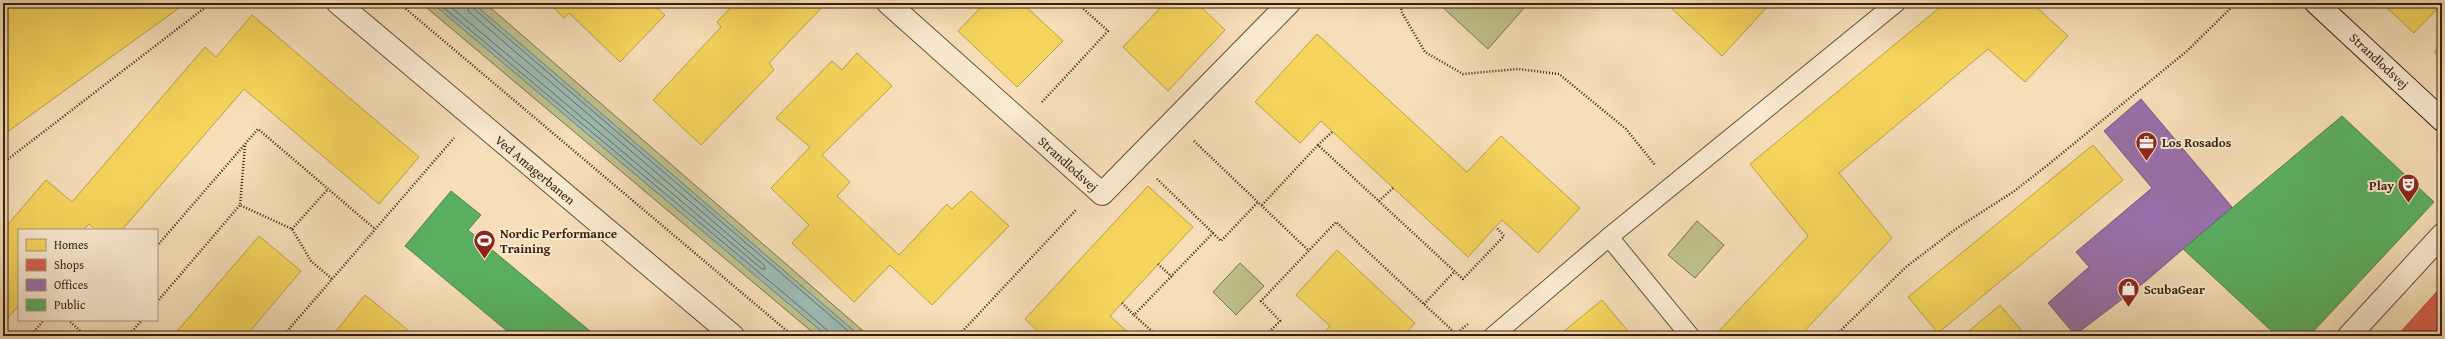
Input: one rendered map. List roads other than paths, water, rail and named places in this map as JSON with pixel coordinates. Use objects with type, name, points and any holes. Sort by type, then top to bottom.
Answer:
[{"type":"street","name":"Ved Amagerbanen","points":[[338,3],[732,336]]},
{"type":"street","name":"Strandlodsvej","points":[[888,3],[1102,194],[1289,3]]},
{"type":"street","name":"Strandlodsvej","points":[[2316,3],[2442,120]]},
{"type":"street","points":[[2349,336],[2442,235]]},
{"type":"lane","points":[[1493,336],[1609,237],[1673,187],[1896,3]]},
{"type":"lane","points":[[1609,237],[1690,336]]},
{"type":"water","points":[[432,3],[473,3],[860,336],[827,336]]},
{"type":"place","name":"Los Rosados","points":[[2147,162]]},
{"type":"place","name":"Play","points":[[2409,204]]},
{"type":"place","name":"Nordic Performance Training","points":[[485,260]]},
{"type":"place","name":"ScubaGear","points":[[2128,308]]}]
